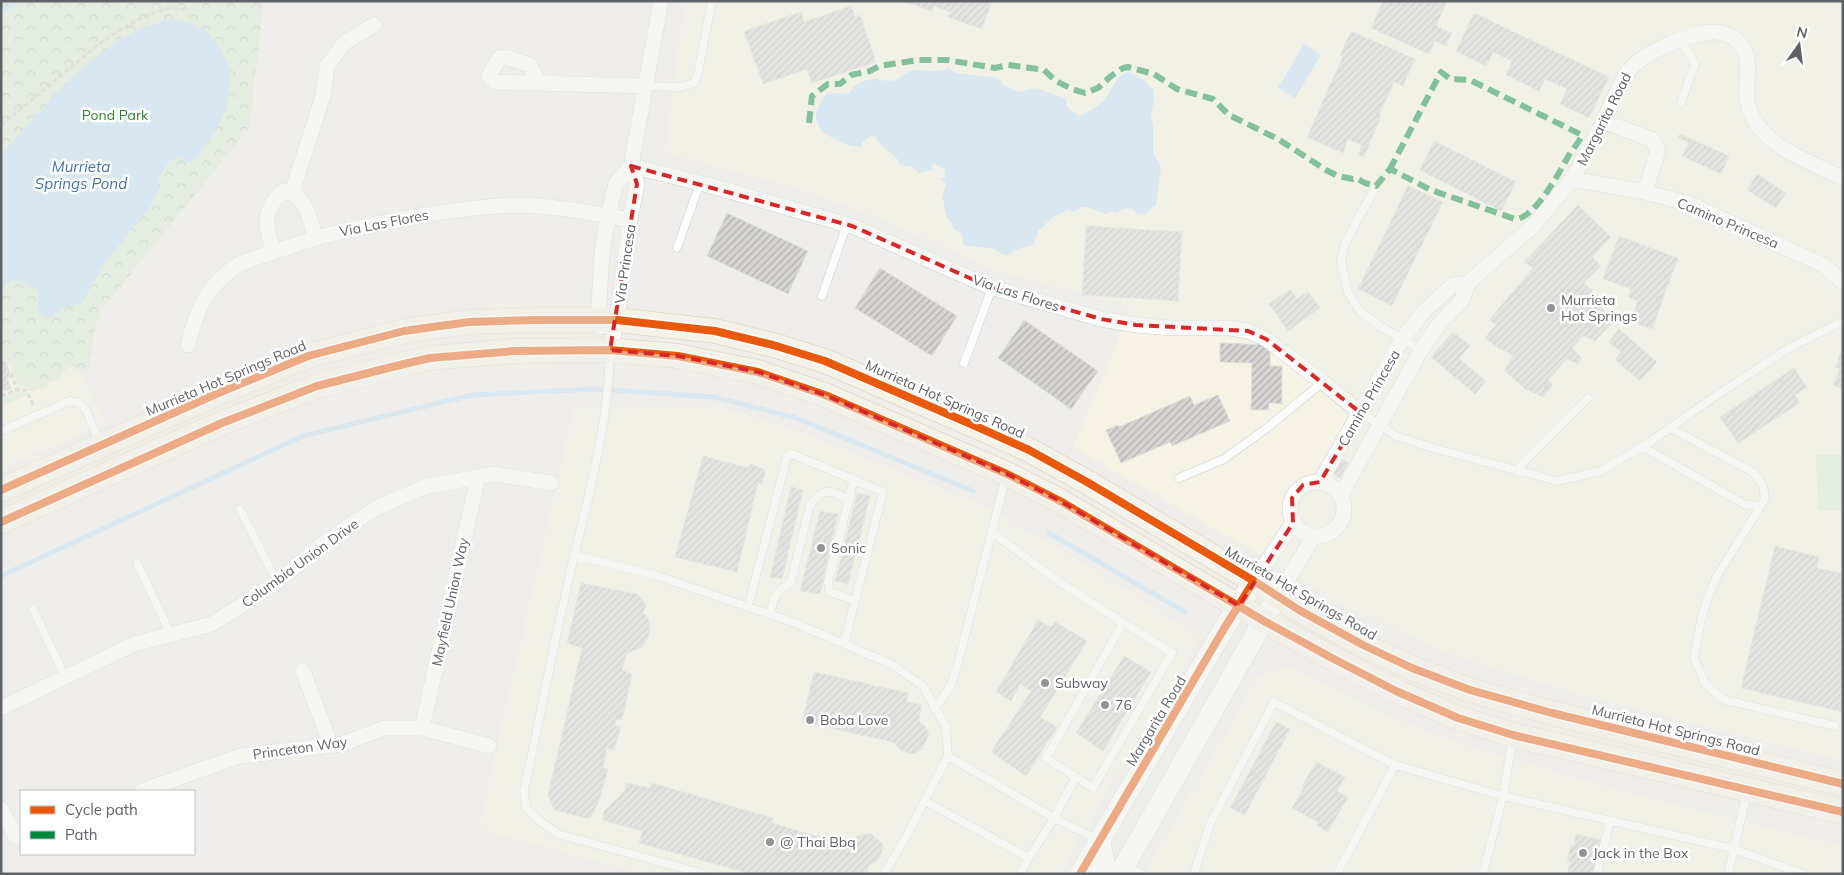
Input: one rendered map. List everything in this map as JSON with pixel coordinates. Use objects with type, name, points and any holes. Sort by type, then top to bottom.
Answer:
[{"type":"main road","name":"Murrieta Hot Springs Road","points":[[1,490],[216,394],[308,356],[404,331],[469,322],[608,320],[715,331],[773,344],[825,361],[1029,450],[1087,482],[1254,581],[1277,597],[1363,645],[1412,668],[1470,690],[1552,713],[1843,784]]},
{"type":"main road","points":[[1,522],[222,423],[317,386],[430,358],[515,351],[610,361],[678,356],[758,372],[825,395],[1007,474],[1060,501],[1264,621],[1396,692],[1458,718],[1513,735],[1843,812]]},
{"type":"main road","name":"Margarita Road","points":[[1080,874],[1254,581]]},
{"type":"main road","points":[[1129,871],[1277,597]]},
{"type":"main road","points":[[1099,874],[1104,864],[1100,840]]},
{"type":"street","name":"Via Princesa","points":[[608,320],[637,184],[631,166],[661,1]]},
{"type":"street","points":[[292,192],[323,96],[327,66],[345,42],[374,25]]},
{"type":"street","name":"Margarita Road","points":[[1572,179],[1603,121],[1621,81],[1630,69],[1643,57],[1690,35],[1709,32],[1726,34],[1736,38],[1747,56],[1747,100],[1752,117],[1761,130],[1784,149],[1843,178]]},
{"type":"street","points":[[539,83],[645,86]]},
{"type":"street","points":[[1603,121],[1653,140],[1658,150],[1646,192]]},
{"type":"street","name":"Via Princesa","points":[[610,361],[602,252],[616,183],[631,166]]},
{"type":"street","name":"Via Las Flores","points":[[631,166],[847,224],[992,288],[1101,319],[1136,326],[1230,328],[1248,331],[1266,339],[1360,413]]},
{"type":"street","name":"Camino Princesa","points":[[1341,495],[1421,350],[1440,324],[1462,300],[1468,283],[1534,225],[1572,179],[1646,192],[1690,204],[1823,265],[1843,282]]},
{"type":"street","points":[[274,252],[268,237],[267,210],[274,199],[284,191],[292,192],[303,202],[310,217],[315,238]]},
{"type":"street","name":"Via Las Flores","points":[[188,345],[195,317],[206,296],[220,280],[237,266],[315,238],[375,224],[460,209],[500,206],[539,206],[630,220]]},
{"type":"street","name":"Camino Princesa","points":[[1320,482],[1402,339],[1425,310],[1453,285],[1468,283]]},
{"type":"street","name":"Columbia Union Drive","points":[[1,708],[134,644],[212,624],[277,582],[326,541],[376,508],[427,486],[494,474],[551,483]]},
{"type":"street","name":"Mayfield Union Way","points":[[422,728],[478,477]]},
{"type":"street","points":[[1320,482],[1336,488],[1341,495],[1345,512],[1342,521],[1331,533],[1322,536],[1305,534],[1293,523],[1290,515],[1292,498],[1303,485],[1320,482]]},
{"type":"street","points":[[1254,581],[1293,523]]},
{"type":"street","points":[[1277,597],[1314,536]]},
{"type":"street","points":[[303,671],[331,746]]},
{"type":"street","name":"Princeton Way","points":[[144,790],[240,756],[342,744],[384,728],[422,728],[489,746]]},
{"type":"street","points":[[1,809],[13,837]]},
{"type":"lane","points":[[645,86],[680,87],[694,83],[698,73],[712,1]]},
{"type":"lane","points":[[1681,40],[1695,64],[1681,103]]},
{"type":"lane","points":[[677,248],[700,183]]},
{"type":"lane","points":[[1376,186],[1345,243],[1341,262],[1348,292],[1360,311],[1378,325],[1421,350]]},
{"type":"lane","points":[[822,296],[847,224]]},
{"type":"lane","points":[[964,362],[992,288]]},
{"type":"lane","points":[[1360,413],[1396,436],[1517,472],[1557,481],[1601,471],[1670,428],[1789,348],[1843,321]]},
{"type":"lane","points":[[610,361],[603,432],[574,555],[524,791],[526,808],[558,834],[705,874]]},
{"type":"lane","points":[[1179,478],[1224,459],[1267,428],[1323,382]]},
{"type":"lane","points":[[1517,472],[1522,463],[1588,398]]},
{"type":"lane","points":[[1,431],[70,402],[79,403],[86,410],[100,445]]},
{"type":"lane","points":[[1670,428],[1753,472],[1763,485],[1766,499],[1717,576],[1708,597],[1701,620],[1694,658],[1706,686],[1726,700],[1835,726]]},
{"type":"lane","points":[[1642,446],[1744,504],[1760,507]]},
{"type":"lane","points":[[748,607],[787,457],[792,454],[883,492],[844,644]]},
{"type":"lane","points":[[935,709],[951,685],[1007,474]]},
{"type":"lane","points":[[854,480],[828,582],[830,592],[855,601]]},
{"type":"lane","points":[[770,614],[778,592],[791,582],[810,505],[818,495],[827,492],[838,493],[849,501]]},
{"type":"lane","points":[[240,509],[277,582]]},
{"type":"lane","points":[[992,533],[1059,582],[1172,653],[1093,788],[1046,758],[1123,623]]},
{"type":"lane","points":[[574,555],[658,576],[795,623],[893,665],[923,686],[946,727],[948,756],[884,874]]},
{"type":"lane","points":[[137,563],[171,634]]},
{"type":"lane","points":[[33,610],[65,677]]},
{"type":"lane","points":[[1194,874],[1210,824],[1274,702],[1395,765],[1503,796],[1734,848],[1803,874]]},
{"type":"lane","points":[[1492,874],[1483,873],[1503,796],[1513,735]]},
{"type":"lane","points":[[948,756],[1054,818],[1100,840]]},
{"type":"lane","points":[[1337,874],[1395,765]]},
{"type":"lane","points":[[1020,874],[1076,777]]},
{"type":"lane","points":[[1728,874],[1747,790]]},
{"type":"lane","points":[[925,801],[1029,858]]},
{"type":"lane","points":[[1596,874],[1610,821]]},
{"type":"path","points":[[1,125],[104,40],[132,22],[169,8],[189,9]]},
{"type":"path","points":[[11,373],[17,390]]},
{"type":"path","points":[[1,396],[22,389],[28,391],[38,414]]},
{"type":"highlighted area","points":[[631,166],[852,226],[990,287],[1101,319],[1136,325],[1248,331],[1266,339],[1361,413],[1320,482],[1303,485],[1292,498],[1293,523],[1239,606],[1060,501],[1007,474],[825,395],[758,372],[678,356],[610,350],[637,184]]},
{"type":"shaded area","name":"Murrieta Hot Springs","points":[[686,1],[1843,1],[1843,761],[1576,694],[1442,651],[1339,603],[1073,447],[1116,347],[1130,307],[990,269],[883,219],[787,185],[665,153]]},
{"type":"shaded area","points":[[1,343],[60,377],[68,366],[81,374],[105,423],[1,469]]},
{"type":"shaded area","points":[[717,407],[788,427],[975,502],[1111,580],[1201,638],[1117,773],[1060,874],[643,874],[480,829],[489,781],[574,409]]},
{"type":"shaded area","points":[[1292,667],[1405,723],[1465,745],[1628,793],[1843,846],[1843,874],[1144,874],[1259,676]]},
{"type":"green space","name":"Pond Park","points":[[1,1],[264,1],[249,128],[104,307],[96,325],[88,370],[68,366],[58,378],[44,384],[36,384],[30,380],[1,343]]},
{"type":"green space","points":[[1,343],[8,348],[26,375],[32,380],[50,385],[32,392],[26,387],[19,388],[10,364],[3,362]]},
{"type":"green space","points":[[22,391],[27,395],[1,406],[1,398]]},
{"type":"green space","points":[[1816,455],[1843,455],[1843,510],[1818,511]]},
{"type":"water","name":"Murrieta Springs Pond","points":[[175,19],[192,24],[208,33],[219,47],[231,69],[227,109],[215,131],[199,155],[189,163],[178,157],[169,162],[159,178],[159,190],[147,212],[104,264],[81,304],[60,310],[52,317],[46,319],[39,314],[37,302],[39,292],[27,284],[11,281],[3,289],[1,297],[1,154],[58,92],[100,53],[123,38],[148,26]]},
{"type":"water","points":[[1304,44],[1321,55],[1295,98],[1278,88]]},
{"type":"water","points":[[948,67],[955,73],[993,77],[1001,81],[1003,85],[1018,92],[1036,88],[1062,97],[1066,99],[1067,106],[1078,116],[1091,110],[1103,101],[1117,80],[1124,74],[1129,72],[1144,80],[1153,89],[1154,100],[1151,116],[1153,152],[1161,167],[1156,206],[1146,214],[1137,213],[1131,208],[1122,209],[1117,213],[1105,214],[1088,207],[1083,207],[1073,212],[1068,210],[1053,217],[1038,231],[1037,237],[1034,238],[1035,244],[1017,249],[1008,255],[1003,255],[995,249],[963,245],[962,235],[953,228],[945,212],[942,198],[946,184],[940,178],[945,178],[945,170],[935,164],[932,166],[932,170],[918,173],[912,166],[899,163],[895,156],[878,142],[876,137],[870,136],[862,143],[862,146],[849,145],[829,136],[819,126],[816,116],[817,111],[827,94],[849,94],[857,84],[878,79],[892,81],[911,70],[937,71]]},
{"type":"building","points":[[903,1],[992,1],[982,29],[948,17],[950,12],[934,6],[932,11]]},
{"type":"building","points":[[1383,1],[1447,1],[1436,26],[1452,33],[1446,46],[1435,41],[1429,54],[1371,28]]},
{"type":"building","points":[[851,6],[855,17],[860,15],[876,62],[812,83],[807,69],[763,84],[744,31],[801,12],[804,22]]},
{"type":"building","points":[[1474,13],[1609,77],[1589,118],[1560,104],[1567,89],[1545,79],[1539,91],[1506,75],[1512,61],[1493,52],[1486,66],[1456,51]]},
{"type":"building","points":[[1351,31],[1415,59],[1403,86],[1394,82],[1379,115],[1381,116],[1364,157],[1358,155],[1362,145],[1348,139],[1343,153],[1307,137],[1343,56],[1340,55]]},
{"type":"building","points":[[1680,134],[1729,156],[1721,174],[1682,156],[1689,143],[1678,138]]},
{"type":"building","points":[[1434,141],[1516,182],[1501,211],[1420,170]]},
{"type":"building","points":[[1757,174],[1786,193],[1776,208],[1747,190]]},
{"type":"building","points":[[1408,186],[1443,202],[1392,306],[1358,289]]},
{"type":"building","points":[[1578,205],[1611,237],[1592,257],[1601,266],[1584,283],[1599,297],[1596,303],[1615,320],[1595,341],[1583,336],[1572,348],[1582,358],[1577,364],[1567,359],[1548,380],[1553,385],[1543,397],[1525,389],[1505,371],[1513,355],[1495,346],[1485,338],[1496,325],[1489,320],[1533,268],[1524,262]]},
{"type":"building","points":[[727,213],[808,251],[788,294],[707,256]]},
{"type":"building","points":[[1086,226],[1182,232],[1178,301],[1082,295]]},
{"type":"building","points":[[1619,236],[1678,258],[1652,329],[1630,321],[1638,301],[1628,297],[1631,289],[1603,279]]},
{"type":"building","points":[[880,268],[957,316],[932,356],[855,308]]},
{"type":"building","points":[[1290,289],[1297,299],[1308,291],[1320,308],[1288,331],[1269,304]]},
{"type":"building","points":[[1024,320],[1098,371],[1071,409],[998,358]]},
{"type":"building","points":[[1619,329],[1657,362],[1640,381],[1615,360],[1621,352],[1609,342]]},
{"type":"building","points":[[1453,332],[1470,346],[1459,358],[1486,381],[1475,394],[1431,357]]},
{"type":"building","points":[[1220,343],[1270,345],[1270,366],[1282,366],[1282,404],[1269,403],[1268,410],[1251,410],[1252,363],[1220,362]]},
{"type":"building","points":[[1843,348],[1843,389],[1833,385],[1840,369],[1835,367]]},
{"type":"building","points":[[1,358],[3,362],[6,361],[11,377],[8,379],[11,389],[1,392]]},
{"type":"building","points":[[1794,368],[1807,387],[1795,395],[1800,403],[1738,443],[1720,417]]},
{"type":"building","points":[[1218,395],[1230,421],[1172,446],[1170,442],[1121,463],[1106,430],[1118,425],[1119,427],[1190,396],[1194,405]]},
{"type":"building","points":[[703,456],[748,468],[750,464],[766,470],[762,484],[758,483],[737,572],[675,557]]},
{"type":"building","points":[[1340,458],[1349,463],[1340,478],[1331,473]]},
{"type":"building","points":[[791,487],[803,490],[782,579],[770,577]]},
{"type":"building","points":[[857,493],[870,496],[848,584],[835,581]]},
{"type":"building","points":[[820,511],[838,514],[820,594],[800,591]]},
{"type":"building","points":[[1775,546],[1819,557],[1817,568],[1843,574],[1843,712],[1741,688]]},
{"type":"building","points":[[581,583],[637,594],[646,604],[643,613],[648,618],[650,628],[648,638],[642,647],[626,654],[622,670],[632,674],[622,720],[616,719],[615,726],[621,727],[614,751],[607,748],[603,768],[608,769],[599,801],[590,819],[554,810],[548,795],[582,648],[567,643]]},
{"type":"building","points":[[1038,620],[1050,627],[1055,622],[1087,641],[1040,717],[1057,727],[1026,776],[991,752],[1031,691],[1020,684],[1011,701],[996,692]]},
{"type":"building","points":[[1124,656],[1151,672],[1103,751],[1076,733]]},
{"type":"building","points":[[814,672],[908,693],[907,702],[921,705],[919,721],[926,727],[929,734],[922,750],[912,754],[901,750],[893,742],[802,722]]},
{"type":"building","points":[[1276,722],[1290,729],[1245,815],[1230,808]]},
{"type":"building","points":[[1316,762],[1345,777],[1337,791],[1348,797],[1328,832],[1317,825],[1318,822],[1292,808]]},
{"type":"building","points":[[627,783],[649,788],[652,783],[773,818],[772,823],[850,846],[853,838],[871,834],[883,846],[881,855],[876,862],[869,865],[866,874],[751,874],[639,843],[642,831],[602,820],[604,811],[625,791]]},
{"type":"building","name":"Jack in the Box","points":[[1576,834],[1601,840],[1593,874],[1567,874],[1570,861],[1567,861],[1571,844],[1574,845]]},
{"type":"waterway","points":[[1,12],[17,1]]},
{"type":"waterway","points":[[1,576],[303,436],[472,395],[594,389],[714,397],[796,418],[973,491]]},
{"type":"waterway","points":[[1049,533],[1185,612]]},
{"type":"marked path","points":[[809,123],[812,96],[828,84],[840,84],[851,75],[870,71],[879,66],[919,60],[947,60],[995,68],[1008,65],[1044,70],[1056,81],[1085,93],[1098,88],[1111,76],[1128,67],[1154,74],[1177,89],[1213,99],[1229,115],[1278,139],[1338,176],[1356,178],[1376,186],[1390,169],[1431,190],[1515,219],[1523,217],[1539,203],[1582,135],[1470,80],[1450,79],[1441,72],[1390,169]]},
{"type":"cycle path","points":[[1,490],[216,394],[308,356],[404,331],[469,322],[536,320],[617,320],[715,331],[773,345],[825,361],[1029,450],[1087,482],[1254,581],[1299,610],[1363,645],[1412,668],[1470,690],[1552,713],[1843,784]]},
{"type":"cycle path","points":[[1,522],[222,423],[317,386],[400,365],[430,358],[515,351],[610,350],[678,356],[758,372],[825,395],[1007,474],[1060,501],[1264,621],[1330,657],[1396,691],[1458,718],[1513,735],[1843,812]]},
{"type":"cycle path","points":[[1080,874],[1254,581]]},
{"type":"place","name":"Murrieta Hot Springs","points":[[1551,308]]},
{"type":"place","name":"Sonic","points":[[821,548]]},
{"type":"place","name":"Subway","points":[[1045,683]]},
{"type":"place","name":"76","points":[[1105,705]]},
{"type":"place","name":"Boba Love","points":[[810,720]]},
{"type":"place","name":"@ Thai Bbq","points":[[770,842]]},
{"type":"place","name":"Jack in the Box","points":[[1583,853]]}]
